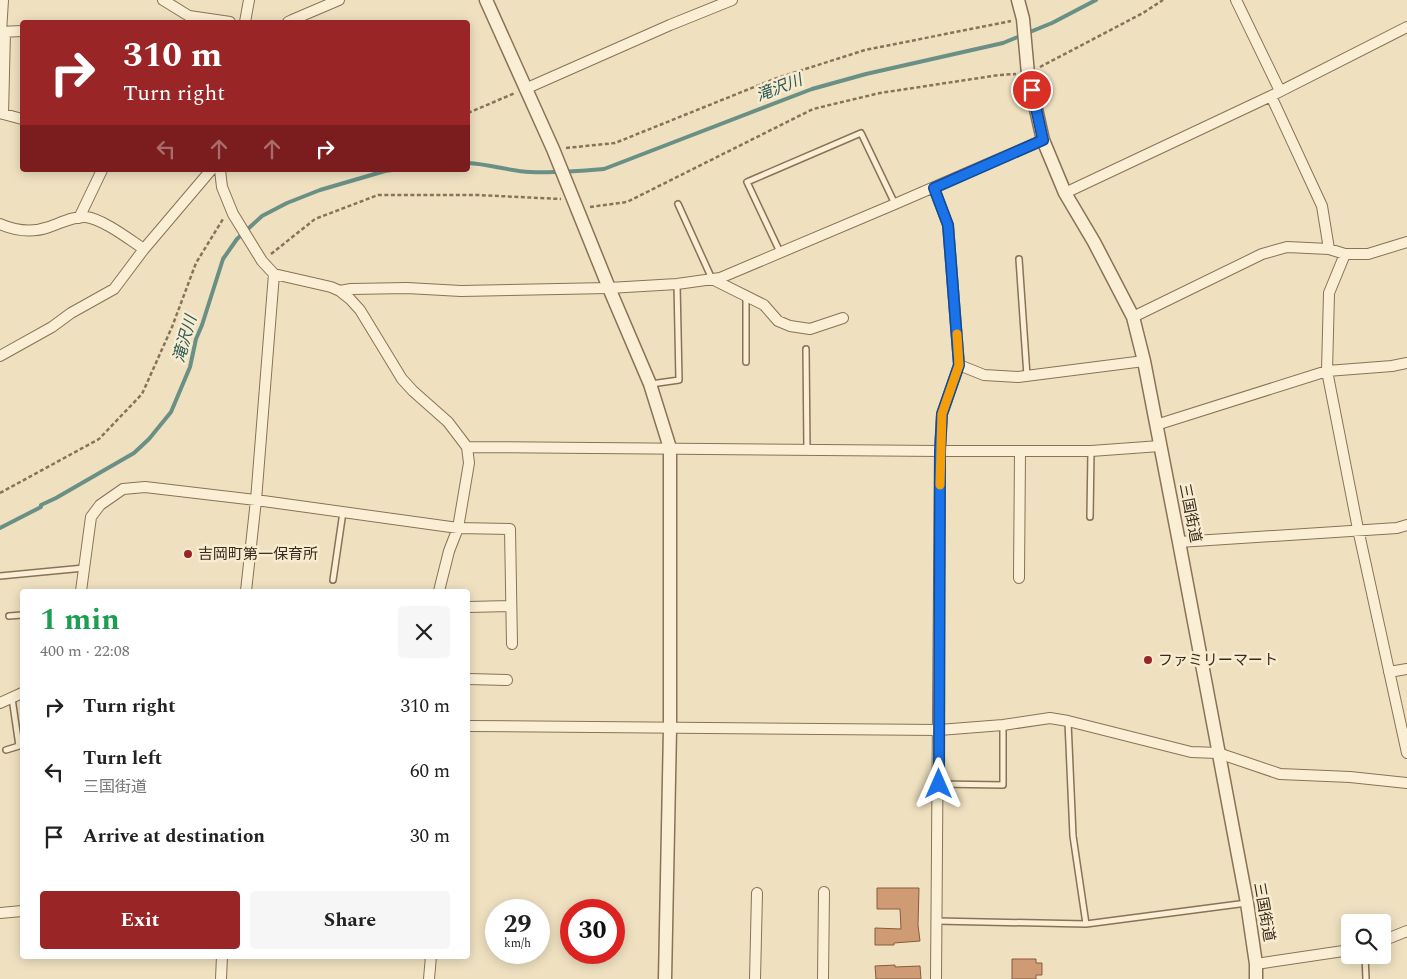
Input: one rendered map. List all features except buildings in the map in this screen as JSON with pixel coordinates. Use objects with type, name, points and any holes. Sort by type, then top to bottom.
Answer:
[{"type":"street","points":[[3,0],[2,114],[20,118]]},
{"type":"street","points":[[164,0],[189,16],[216,20]]},
{"type":"street","points":[[245,20],[249,0]]},
{"type":"street","points":[[292,20],[339,0]]},
{"type":"street","points":[[486,0],[553,149],[574,204],[650,384],[670,448],[670,729],[665,979]]},
{"type":"street","points":[[525,89],[670,25],[732,0]]},
{"type":"street","points":[[1018,0],[1023,19]]},
{"type":"street","points":[[1236,0],[1322,206],[1328,249]]},
{"type":"street","name":"三国街道","points":[[1023,19],[1028,74],[1043,140],[1065,192],[1134,318],[1144,360],[1247,903],[1256,964],[1256,979]]},
{"type":"street","points":[[1065,192],[1275,94],[1407,27]]},
{"type":"street","points":[[2,32],[20,31]]},
{"type":"street","points":[[340,291],[406,288],[461,291],[609,288],[677,284],[720,278],[1043,140]]},
{"type":"street","points":[[79,218],[101,172]]},
{"type":"street","points":[[0,356],[114,289],[144,249],[209,172]]},
{"type":"street","points":[[220,172],[222,187],[232,211],[262,261],[274,274],[331,287],[350,299],[360,310],[412,392],[448,422],[467,447],[468,463],[458,528],[449,551],[440,589]]},
{"type":"street","points":[[934,188],[948,225],[959,365],[942,414],[940,451],[939,784],[936,979]]},
{"type":"street","points":[[0,224],[27,231],[47,228],[62,222],[88,217],[108,225],[144,249]]},
{"type":"street","points":[[1134,318],[1262,254],[1288,247],[1328,249],[1345,254],[1368,254],[1407,242]]},
{"type":"street","points":[[1345,254],[1329,293],[1327,371],[1358,529],[1407,753]]},
{"type":"street","points":[[246,589],[256,500],[274,274]]},
{"type":"street","points":[[712,279],[764,305],[778,321],[790,326],[810,329],[843,318]]},
{"type":"street","points":[[959,365],[984,375],[1018,377],[1144,360]]},
{"type":"street","points":[[1156,425],[1327,371],[1407,363]]},
{"type":"street","points":[[467,447],[1020,452],[1091,451],[1160,446]]},
{"type":"street","points":[[1019,578],[1020,452]]},
{"type":"street","points":[[81,589],[91,517],[100,505],[123,489],[144,487],[256,500],[458,528],[510,529],[512,644]]},
{"type":"street","points":[[1179,542],[1358,529],[1397,528],[1407,525]]},
{"type":"street","points":[[470,607],[511,606]]},
{"type":"street","points":[[1389,672],[1407,669]]},
{"type":"street","points":[[470,680],[508,680]]},
{"type":"street","points":[[0,703],[20,694]]},
{"type":"street","points":[[470,726],[939,730],[1002,725],[1050,718],[1191,752],[1218,753],[1280,774],[1407,783]]},
{"type":"street","points":[[823,979],[824,892]]},
{"type":"street","points":[[755,979],[757,893]]},
{"type":"street","points":[[0,913],[20,911]]},
{"type":"street","points":[[1391,937],[1407,930]]},
{"type":"street","points":[[1256,964],[1341,951]]},
{"type":"street","points":[[221,979],[222,959]]},
{"type":"street","points":[[429,979],[431,959]]},
{"type":"lane","points":[[780,252],[747,182],[860,133],[895,204]]},
{"type":"lane","points":[[678,204],[712,279]]},
{"type":"lane","points":[[1019,259],[1027,376]]},
{"type":"lane","points":[[650,384],[679,380],[677,284]]},
{"type":"lane","points":[[746,295],[746,362]]},
{"type":"lane","points":[[806,349],[807,450]]},
{"type":"lane","points":[[1090,517],[1091,451]]},
{"type":"lane","points":[[333,580],[343,512]]},
{"type":"lane","points":[[0,576],[84,568]]},
{"type":"lane","points":[[9,616],[20,615]]},
{"type":"lane","points":[[6,750],[20,746],[12,698]]},
{"type":"lane","points":[[1068,721],[1073,836],[1086,924]]},
{"type":"lane","points":[[939,784],[1003,785],[1002,725]]},
{"type":"lane","points":[[937,921],[1086,924],[1247,903]]},
{"type":"lane","points":[[1365,964],[1366,979]]},
{"type":"path","points":[[262,261],[315,219],[378,195],[477,196],[574,204],[627,202],[813,109],[880,93],[998,75],[1028,74],[1143,13],[1163,0]]},
{"type":"path","points":[[553,149],[616,143],[774,79],[865,50],[1023,19]]},
{"type":"path","points":[[470,112],[525,89]]},
{"type":"path","points":[[0,493],[99,439],[142,394],[172,328],[196,263],[219,224],[232,211]]},
{"type":"waterway","name":"滝沢川","points":[[470,163],[530,172],[604,169],[812,89],[866,74],[1003,43],[1052,23],[1096,0]]},
{"type":"waterway","name":"滝沢川","points":[[0,528],[41,507],[41,505],[134,453],[149,439],[171,412],[190,367],[196,339],[223,259],[237,239],[262,216],[287,203],[320,190],[382,172]]},
{"type":"slow traffic","points":[[940,485],[942,414],[959,365],[957,334]]},
{"type":"place","name":"吉岡町第一保育所","points":[[188,554]]},
{"type":"place","name":"ファミリーマート","points":[[1148,660]]},
{"type":"route","points":[[939,784],[940,451],[942,414],[959,365],[948,225],[934,188],[1043,140],[1032,90]]}]
